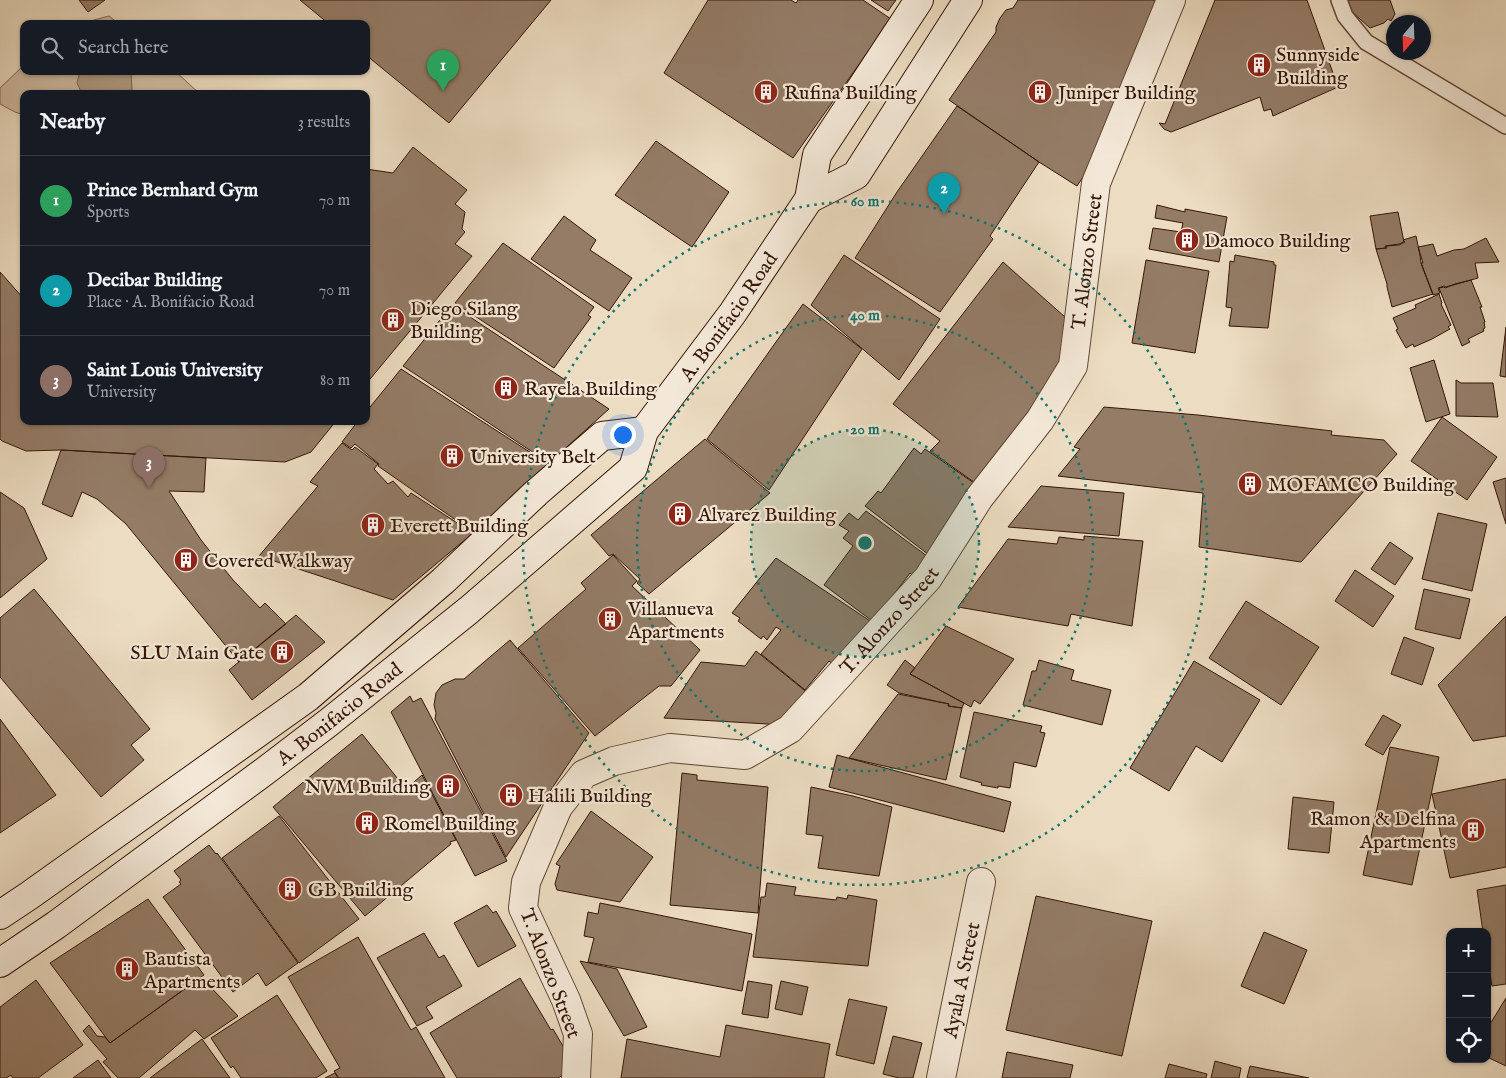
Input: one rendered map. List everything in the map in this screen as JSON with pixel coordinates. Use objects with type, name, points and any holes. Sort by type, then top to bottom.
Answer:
[{"type":"main road","name":"A. Bonifacio Road","points":[[0,963],[56,926],[265,771],[469,610],[633,468],[644,431],[732,314],[809,199],[817,155],[919,0]]},
{"type":"main road","name":"A. Bonifacio Road","points":[[809,199],[856,175],[968,0]]},
{"type":"main road","name":"T. Alonzo Street","points":[[576,1078],[578,1034],[566,1000],[523,908],[526,882],[558,806],[584,774],[614,761],[670,748],[745,754],[790,729],[928,578],[979,498],[1040,420],[1073,366],[1096,183],[1171,0]]},
{"type":"main road","name":"A. Bonifacio Road","points":[[0,915],[308,697],[443,581],[536,493],[602,436],[644,431]]},
{"type":"main road","name":"Ayala A Street","points":[[941,1078],[981,882]]},
{"type":"lane","points":[[1339,0],[1346,16],[1366,42],[1506,126]]},
{"type":"shaded area","points":[[109,16],[114,20],[94,20]]},
{"type":"shaded area","points":[[20,69],[20,75],[179,75],[196,90],[20,90],[20,114],[0,104],[0,88]]},
{"type":"shaded area","points":[[79,75],[131,75],[132,90],[80,90],[77,83]]},
{"type":"building","points":[[79,0],[105,0],[88,12]]},
{"type":"building","points":[[300,0],[551,0],[449,123],[370,58],[370,20],[324,20]]},
{"type":"building","name":"Rufina Building","points":[[708,0],[791,0],[796,3],[798,0],[863,0],[891,19],[793,158],[664,73]]},
{"type":"building","points":[[871,0],[896,0],[888,11]]},
{"type":"building","name":"Juniper Building","points":[[1018,0],[1153,0],[1163,6],[1107,141],[1077,186],[949,100],[996,32],[1000,18],[1006,10],[1013,8]]},
{"type":"building","name":"Sunnyside Building","points":[[1215,0],[1307,0],[1338,87],[1273,116],[1271,109],[1264,111],[1260,97],[1171,132],[1164,129],[1159,123],[1165,124]]},
{"type":"building","points":[[1348,0],[1390,0],[1395,14],[1386,15],[1384,23],[1370,28],[1351,11]]},
{"type":"building","points":[[957,106],[1039,162],[990,236],[993,239],[940,312],[855,258],[897,192]]},
{"type":"building","points":[[656,141],[729,192],[692,247],[615,195]]},
{"type":"building","name":"Diego Silang Building","points":[[413,147],[467,190],[455,204],[465,212],[462,229],[465,232],[455,244],[472,256],[370,379],[370,170],[393,173]]},
{"type":"building","name":"Damoco Building","points":[[1157,205],[1185,212],[1185,209],[1227,217],[1219,262],[1149,249],[1153,228],[1181,232],[1183,223],[1155,218]]},
{"type":"building","points":[[1398,212],[1404,242],[1376,249],[1370,216]]},
{"type":"building","points":[[564,216],[596,240],[590,250],[632,278],[609,311],[531,259]]},
{"type":"building","points":[[1416,236],[1421,263],[1433,294],[1392,307],[1376,249],[1399,245],[1405,242],[1403,240]]},
{"type":"building","points":[[1486,238],[1499,262],[1475,263],[1478,278],[1438,288],[1440,293],[1433,295],[1421,263],[1423,263],[1418,247],[1433,244],[1437,256],[1454,250],[1464,249]]},
{"type":"building","points":[[503,243],[594,307],[588,315],[591,317],[554,368],[455,303]]},
{"type":"building","points":[[844,255],[940,319],[899,380],[811,305]]},
{"type":"building","points":[[1235,255],[1274,262],[1274,265],[1276,265],[1268,328],[1229,326],[1232,308],[1226,307],[1230,261],[1234,262]]},
{"type":"building","points":[[1146,260],[1209,271],[1195,353],[1132,343]]},
{"type":"building","points":[[1003,262],[1074,325],[1048,400],[981,487],[930,451],[940,441],[893,404]]},
{"type":"building","points":[[0,272],[20,294],[20,425],[333,425],[311,452],[285,462],[61,450],[26,451],[0,439]]},
{"type":"building","points":[[1471,280],[1482,307],[1480,307],[1485,328],[1483,329],[1484,331],[1468,339],[1470,342],[1462,346],[1439,288]]},
{"type":"building","points":[[1439,294],[1441,304],[1451,325],[1448,327],[1450,329],[1414,347],[1413,344],[1406,348],[1396,330],[1398,329],[1393,318],[1416,308],[1415,305]]},
{"type":"building","points":[[803,304],[862,349],[769,490],[707,439]]},
{"type":"building","name":"Rayela Building","points":[[452,305],[609,409],[549,463],[403,366]]},
{"type":"building","points":[[1506,327],[1506,377],[1500,376]]},
{"type":"building","points":[[1434,360],[1450,414],[1426,422],[1410,368]]},
{"type":"building","name":"University Belt","points":[[401,369],[553,467],[476,534],[378,466],[379,464],[355,444],[351,448],[342,442],[355,425],[370,425],[370,407]]},
{"type":"building","points":[[1456,380],[1461,383],[1493,383],[1498,417],[1456,416]]},
{"type":"building","name":"MOFAMCO Building","points":[[1104,407],[1198,415],[1332,431],[1331,435],[1384,440],[1397,454],[1301,562],[1199,547],[1203,493],[1058,476],[1080,449],[1074,447]]},
{"type":"building","points":[[1442,417],[1497,457],[1467,500],[1411,461]]},
{"type":"building","name":"Alvarez Building","points":[[705,439],[770,493],[649,594],[637,583],[640,579],[613,554],[609,556],[591,535]]},
{"type":"building","name":"Everett Building","points":[[342,443],[352,450],[355,447],[378,464],[374,469],[388,484],[393,481],[408,497],[411,493],[473,533],[393,600],[259,556],[318,486],[310,482]]},
{"type":"building","points":[[914,448],[921,454],[925,449],[984,490],[933,558],[865,506],[878,491],[881,493]]},
{"type":"building","name":"Covered Walkway","points":[[61,450],[206,458],[204,492],[169,491],[201,540],[233,580],[260,608],[265,603],[286,624],[239,662],[126,524],[97,499],[82,492],[72,517],[42,504]]},
{"type":"building","points":[[1506,478],[1506,524],[1493,482]]},
{"type":"building","points":[[1041,486],[1124,493],[1119,536],[1008,527]]},
{"type":"building","points":[[0,492],[24,508],[47,559],[0,598]]},
{"type":"building","points":[[866,511],[931,559],[915,578],[910,573],[889,601],[879,626],[824,585],[853,546],[843,538],[849,531],[839,525],[849,513],[858,520]]},
{"type":"building","points":[[1438,513],[1487,524],[1472,591],[1422,579]]},
{"type":"building","points":[[1084,536],[1143,541],[1132,626],[1071,614],[1068,626],[958,607],[1008,539],[1057,544],[1059,537],[1084,540]]},
{"type":"building","points":[[1390,542],[1413,558],[1395,585],[1371,569]]},
{"type":"building","name":"Villanueva Apartments","points":[[613,555],[637,581],[632,586],[700,650],[671,686],[659,686],[595,736],[518,648],[586,589],[581,583]]},
{"type":"building","points":[[776,558],[876,625],[837,667],[829,661],[805,690],[761,654],[781,630],[776,627],[767,640],[763,636],[761,639],[738,621],[740,618],[732,613]]},
{"type":"building","points":[[1355,570],[1394,596],[1373,627],[1335,601]]},
{"type":"building","points":[[34,589],[150,729],[131,745],[144,760],[101,797],[0,677],[0,618]]},
{"type":"building","points":[[1424,589],[1470,599],[1460,639],[1415,629]]},
{"type":"building","points":[[1246,601],[1319,647],[1281,705],[1209,658]]},
{"type":"building","name":"SLU Main Gate","points":[[296,615],[325,642],[252,700],[229,670]]},
{"type":"building","points":[[1506,616],[1506,736],[1473,741],[1438,685]]},
{"type":"building","points":[[946,626],[1014,659],[980,704],[974,700],[971,707],[910,674]]},
{"type":"building","points":[[1404,637],[1434,648],[1422,685],[1391,674]]},
{"type":"building","name":"Halili Building","points":[[510,640],[589,733],[506,857],[435,719],[434,705],[436,693],[442,685],[455,679],[464,679]]},
{"type":"building","points":[[756,651],[809,694],[785,725],[664,718],[701,662],[745,666]]},
{"type":"building","points":[[905,660],[915,668],[910,674],[964,703],[962,708],[899,693],[887,685]]},
{"type":"building","points":[[1039,660],[1074,670],[1071,680],[1111,690],[1102,725],[1023,705],[1032,671],[1036,671]]},
{"type":"building","points":[[1194,661],[1260,700],[1222,762],[1196,746],[1169,791],[1130,768]]},
{"type":"building","points":[[898,694],[962,708],[946,780],[849,758]]},
{"type":"building","name":"NVM Building","points":[[410,696],[413,702],[421,698],[507,861],[475,876],[391,712]]},
{"type":"building","points":[[974,712],[1042,726],[1040,732],[1045,733],[1036,767],[1014,762],[1010,788],[981,785],[982,783],[960,777]]},
{"type":"building","points":[[1383,715],[1401,725],[1383,755],[1365,745]]},
{"type":"building","points":[[0,719],[56,795],[0,833]]},
{"type":"building","name":"Romel Building","points":[[362,734],[406,789],[422,775],[456,840],[450,842],[451,844],[365,916],[273,807]]},
{"type":"building","points":[[1390,747],[1439,757],[1412,885],[1363,875]]},
{"type":"building","points":[[837,755],[1011,802],[1004,832],[829,787]]},
{"type":"building","points":[[682,773],[697,775],[697,780],[768,787],[758,913],[670,905]]},
{"type":"building","name":"Ramon & Delfina Apartments","points":[[1506,779],[1506,867],[1450,878],[1432,794]]},
{"type":"building","points":[[811,787],[892,807],[879,876],[818,868],[823,836],[806,834]]},
{"type":"building","points":[[1293,797],[1334,802],[1329,853],[1288,849]]},
{"type":"building","points":[[591,811],[653,857],[620,902],[557,890],[555,884],[560,866],[556,864]]},
{"type":"building","name":"GB Building","points":[[279,816],[359,919],[299,963],[222,858]]},
{"type":"building","points":[[209,845],[217,853],[298,963],[266,986],[258,973],[233,992],[163,897],[181,884],[179,882],[181,880],[174,871]]},
{"type":"building","points":[[767,883],[796,887],[794,895],[836,900],[837,897],[847,899],[848,895],[877,900],[868,966],[753,957],[761,897],[765,897]]},
{"type":"building","points":[[1506,885],[1506,984],[1492,986],[1491,928],[1482,928],[1477,890]]},
{"type":"building","points":[[1036,896],[1152,921],[1122,1056],[1006,1030]]},
{"type":"building","name":"Bautista Apartments","points":[[148,899],[204,975],[110,1043],[50,963]]},
{"type":"building","points":[[600,903],[752,934],[742,991],[588,962],[594,938],[584,936],[588,912],[598,914]]},
{"type":"building","points":[[487,905],[493,913],[496,911],[516,946],[478,967],[454,923]]},
{"type":"building","points":[[1264,932],[1307,950],[1284,1004],[1241,986]]},
{"type":"building","points":[[424,933],[439,958],[444,955],[462,986],[426,1007],[433,1018],[417,1026],[377,958]]},
{"type":"building","points":[[358,937],[411,1030],[416,1027],[445,1078],[339,1078],[334,1071],[340,1068],[288,977]]},
{"type":"building","points":[[580,961],[617,969],[647,1027],[624,1036]]},
{"type":"building","points":[[201,977],[238,1016],[204,1039],[195,1030],[139,1078],[118,1078],[103,1062],[107,1059],[83,1031],[89,1025],[97,1036],[105,1037],[110,1043]]},
{"type":"building","points":[[520,978],[575,1067],[558,1078],[457,1078],[430,1033]]},
{"type":"building","points":[[36,980],[83,1045],[38,1078],[13,1078],[11,1075],[6,1078],[0,1078],[0,1007]]},
{"type":"building","points":[[748,981],[772,985],[768,1018],[742,1014]]},
{"type":"building","points":[[781,981],[808,987],[802,1015],[775,1009]]},
{"type":"building","points":[[277,995],[327,1071],[316,1078],[241,1078],[233,1066],[231,1068],[211,1038]]},
{"type":"building","points":[[1506,998],[1506,1066],[1491,1059],[1491,1022]]},
{"type":"building","points":[[849,999],[887,1007],[874,1064],[836,1055]]},
{"type":"building","points":[[726,1025],[830,1044],[824,1078],[621,1078],[627,1039],[720,1057]]},
{"type":"building","points":[[893,1036],[922,1043],[913,1078],[899,1078],[883,1074]]},
{"type":"building","points":[[202,1039],[230,1078],[150,1078]]},
{"type":"building","points":[[1007,1052],[1073,1065],[1070,1078],[1002,1078]]},
{"type":"building","points":[[98,1060],[111,1078],[73,1078]]},
{"type":"building","points":[[1215,1061],[1241,1068],[1239,1078],[1211,1078]]},
{"type":"building","points":[[1169,1064],[1207,1074],[1206,1078],[1165,1078]]},
{"type":"building","points":[[1250,1066],[1309,1078],[1247,1078]]},
{"type":"building","points":[[335,1073],[338,1078],[325,1078]]},
{"type":"place","name":"Sunnyside Building","points":[[1259,65]]},
{"type":"place","name":"Prince Bernhard Gym","points":[[443,91]]},
{"type":"place","name":"Rufina Building","points":[[766,92]]},
{"type":"place","name":"Juniper Building","points":[[1040,92]]},
{"type":"place","name":"Decibar Building","points":[[944,214]]},
{"type":"place","name":"Damoco Building","points":[[1187,240]]},
{"type":"place","name":"Diego Silang Building","points":[[393,320]]},
{"type":"place","name":"Rayela Building","points":[[506,388]]},
{"type":"place","name":"University Belt","points":[[452,456]]},
{"type":"place","name":"MOFAMCO Building","points":[[1250,484]]},
{"type":"place","name":"Saint Louis University","points":[[149,488]]},
{"type":"place","name":"Alvarez Building","points":[[680,514]]},
{"type":"place","name":"Everett Building","points":[[373,525]]},
{"type":"place","name":"Covered Walkway","points":[[186,560]]},
{"type":"place","name":"Villanueva Apartments","points":[[610,619]]},
{"type":"place","name":"SLU Main Gate","points":[[282,652]]},
{"type":"place","name":"NVM Building","points":[[448,786]]},
{"type":"place","name":"Halili Building","points":[[511,795]]},
{"type":"place","name":"Romel Building","points":[[367,823]]},
{"type":"place","name":"Ramon & Delfina Apartments","points":[[1473,830]]},
{"type":"place","name":"GB Building","points":[[290,889]]},
{"type":"place","name":"Bautista Apartments","points":[[127,969]]}]
